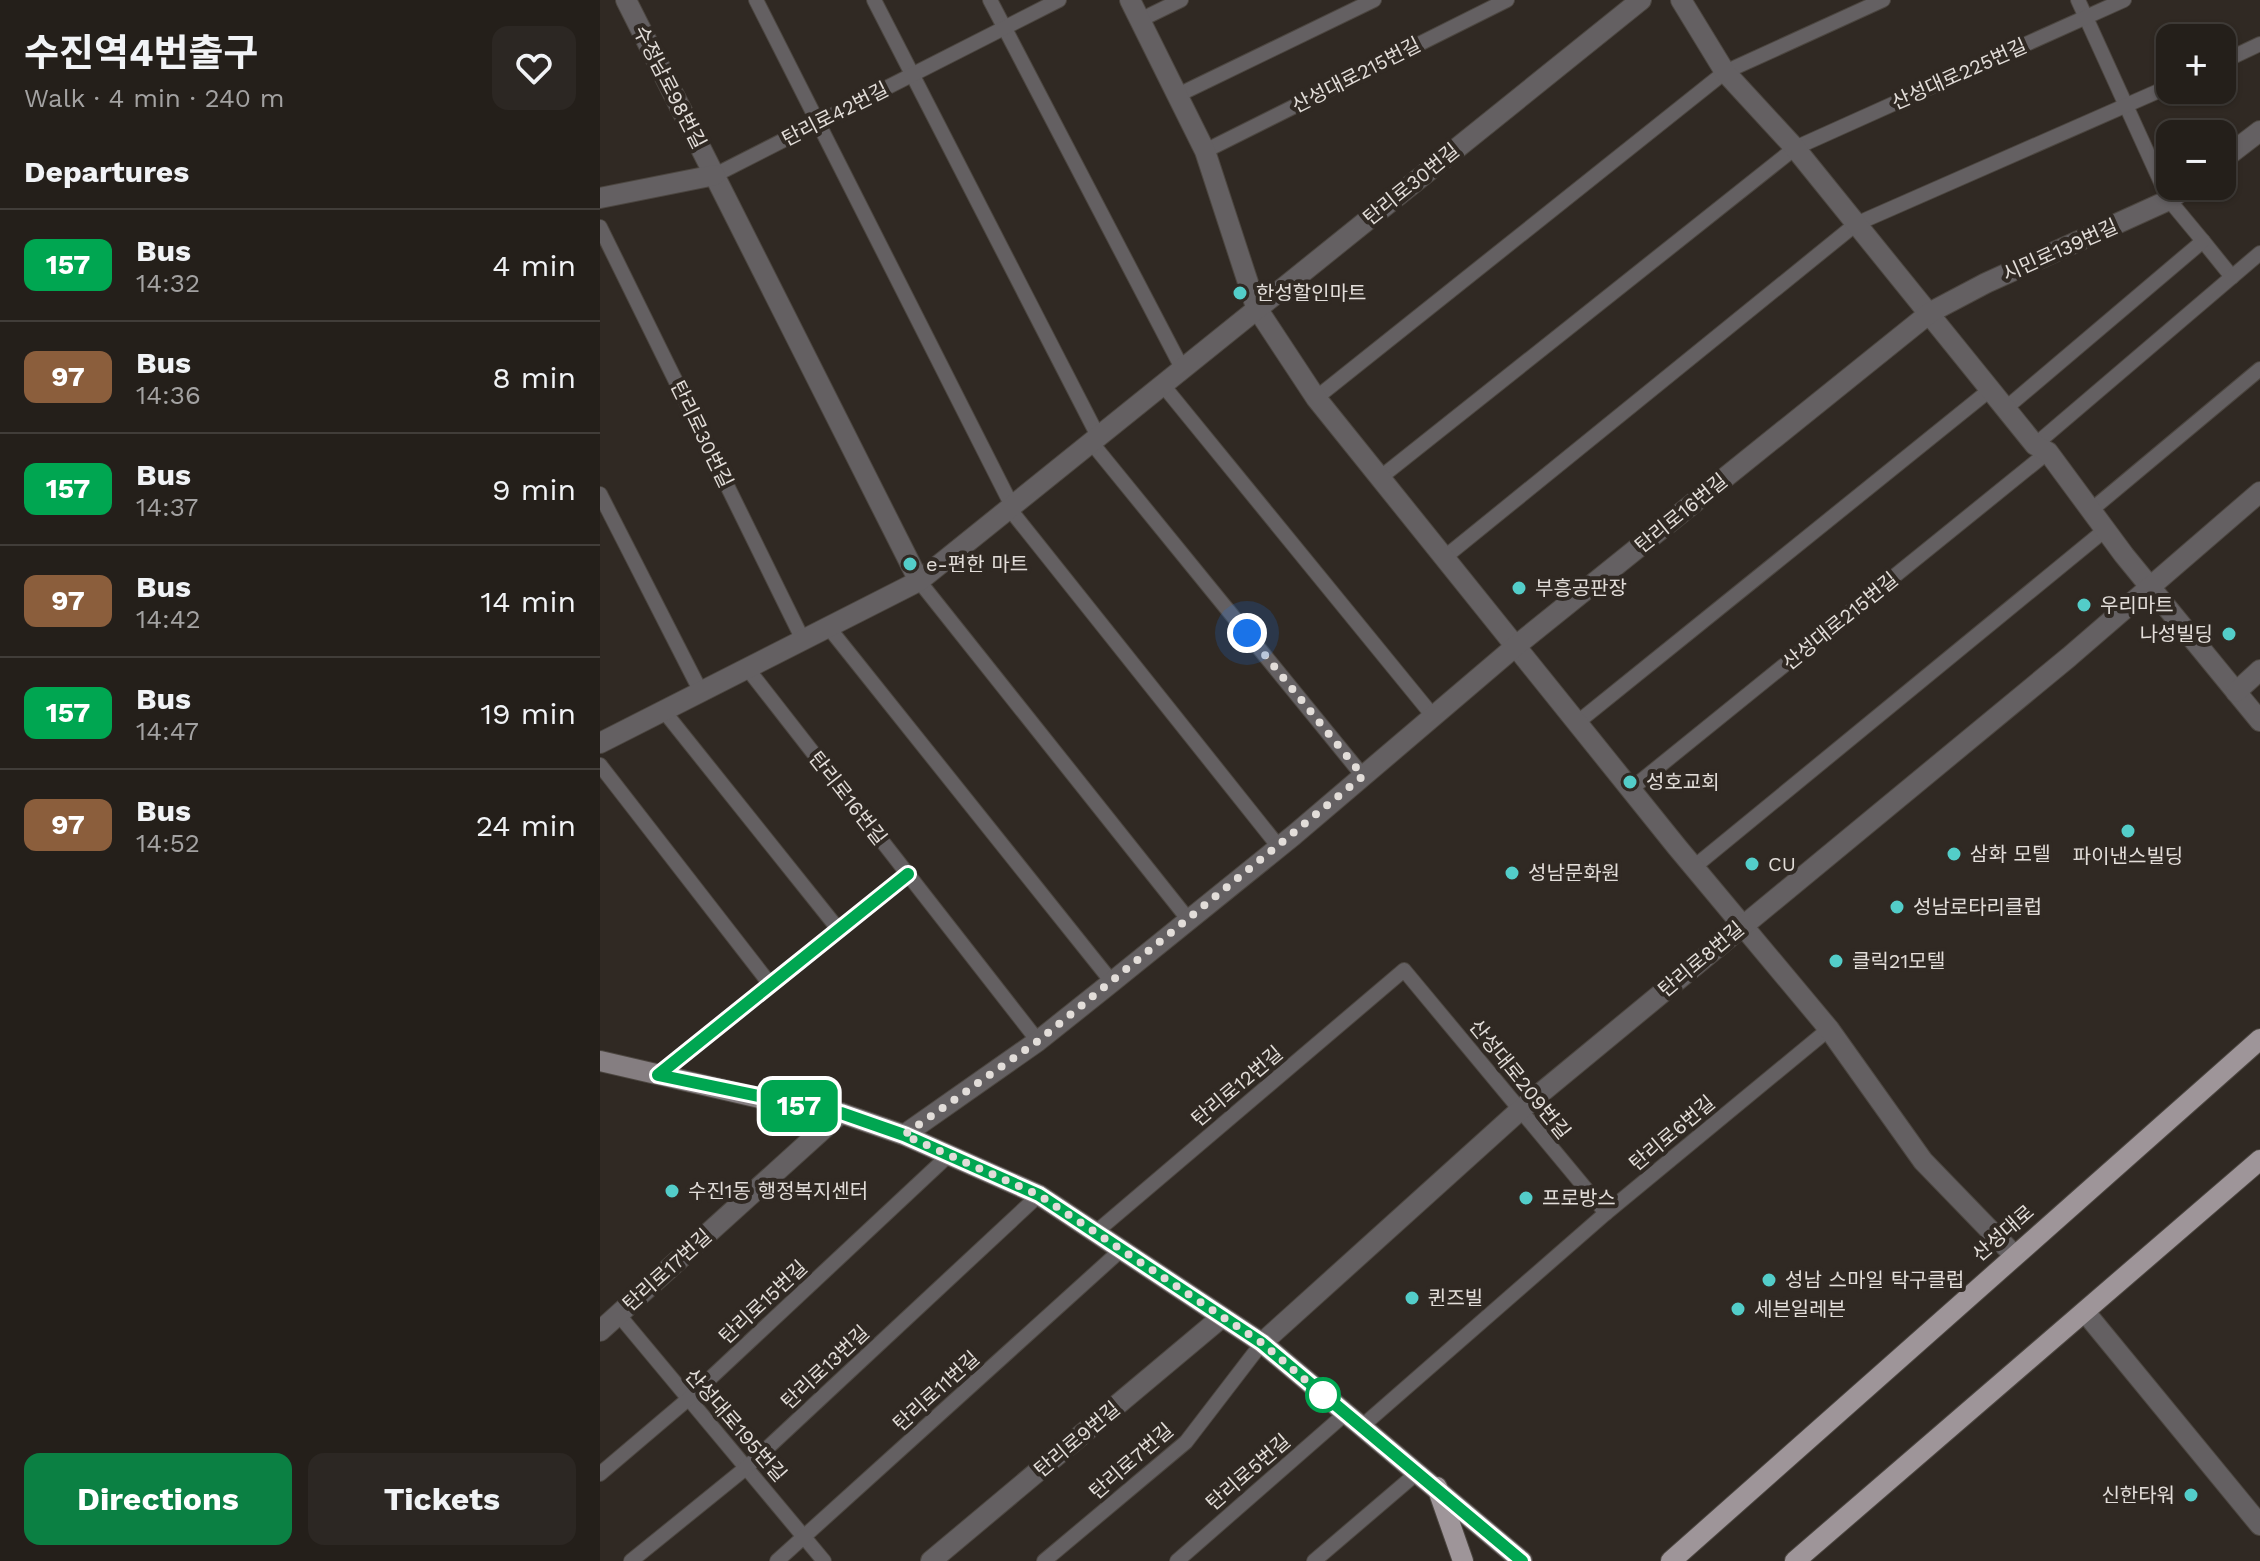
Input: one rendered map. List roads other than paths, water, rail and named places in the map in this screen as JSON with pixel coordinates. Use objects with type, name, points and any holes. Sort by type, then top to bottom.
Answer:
[{"type":"main road","name":"산성대로","points":[[1671,1561],[2260,1039]]},
{"type":"main road","points":[[600,1061],[841,1113],[904,1135],[1039,1195],[1262,1343],[1522,1561]]},
{"type":"main road","points":[[1795,1561],[2260,1160]]},
{"type":"main road","points":[[1437,1487],[1463,1561]]},
{"type":"main road","points":[[1812,1561],[1827,1533]]},
{"type":"street","name":"수정남로98번길","points":[[626,0],[715,175]]},
{"type":"street","points":[[1130,0],[1205,151],[1256,307],[1316,398],[1694,867],[1829,1029],[1923,1161],[2014,1255]]},
{"type":"street","name":"탄리로30번길","points":[[600,743],[919,581],[1641,0]]},
{"type":"street","points":[[1681,0],[1725,72],[1795,148],[1931,312],[2006,408],[2042,448],[2149,587],[2260,721]]},
{"type":"street","points":[[2236,149],[2260,131]]},
{"type":"street","name":"탄리로42번길","points":[[600,198],[715,175]]},
{"type":"street","points":[[715,175],[919,581]]},
{"type":"street","name":"시민로139번길","points":[[1931,312],[1986,283],[2169,200]]},
{"type":"street","name":"탄리로16번길","points":[[904,1135],[1038,1041],[1112,982],[1279,847],[1517,645],[1931,312]]},
{"type":"street","name":"탄리로8번길","points":[[1262,1343],[1519,1111],[2260,492]]},
{"type":"street","points":[[2236,692],[2260,670]]},
{"type":"street","name":"탄리로17번길","points":[[600,1331],[841,1113]]},
{"type":"street","points":[[2085,1312],[2260,1525]]},
{"type":"street","name":"탄리로9번길","points":[[931,1561],[1222,1317]]},
{"type":"lane","points":[[756,0],[1010,505],[1279,847]]},
{"type":"lane","points":[[874,0],[1095,439],[1363,776]]},
{"type":"lane","points":[[990,0],[1182,368]]},
{"type":"lane","name":"탄리로42번길","points":[[715,175],[1059,0]]},
{"type":"lane","points":[[1140,20],[1181,0]]},
{"type":"lane","points":[[1178,95],[1374,0]]},
{"type":"lane","name":"산성대로215번길","points":[[1205,151],[1507,0]]},
{"type":"lane","points":[[1316,398],[1725,72],[1883,0]]},
{"type":"lane","points":[[2078,0],[2156,173]]},
{"type":"lane","name":"산성대로225번길","points":[[1795,148],[2124,0]]},
{"type":"lane","points":[[2236,55],[2260,44]]},
{"type":"lane","points":[[1445,557],[1856,224],[2156,92]]},
{"type":"lane","points":[[1381,477],[1795,148]]},
{"type":"lane","points":[[2169,200],[2232,277]]},
{"type":"lane","name":"탄리로30번길","points":[[600,227],[803,640]]},
{"type":"lane","points":[[2006,408],[2203,241]]},
{"type":"lane","points":[[2042,448],[2260,253]]},
{"type":"lane","points":[[2090,511],[2260,369]]},
{"type":"lane","points":[[1162,384],[1433,716]]},
{"type":"lane","points":[[1578,722],[1991,389]]},
{"type":"lane","name":"산성대로215번길","points":[[1631,789],[2042,448]]},
{"type":"lane","points":[[600,494],[700,690]]},
{"type":"lane","points":[[1694,867],[2105,530]]},
{"type":"lane","points":[[919,581],[1188,919]]},
{"type":"lane","points":[[829,628],[1112,982]]},
{"type":"lane","name":"탄리로16번길","points":[[747,668],[1038,1041]]},
{"type":"lane","points":[[663,710],[839,930]]},
{"type":"lane","points":[[600,765],[770,984]]},
{"type":"lane","points":[[658,1075],[908,874]]},
{"type":"lane","name":"산성대로209번길","points":[[1404,970],[1606,1213]]},
{"type":"lane","name":"탄리로12번길","points":[[1096,1232],[1404,970]]},
{"type":"lane","name":"탄리로6번길","points":[[1352,1421],[1829,1029]]},
{"type":"lane","name":"탄리로15번길","points":[[600,1474],[687,1400],[949,1155]]},
{"type":"lane","name":"탄리로13번길","points":[[631,1561],[747,1467],[1039,1195]]},
{"type":"lane","name":"탄리로11번길","points":[[777,1561],[1121,1250]]},
{"type":"lane","name":"산성대로195번길","points":[[618,1314],[824,1561]]},
{"type":"lane","name":"탄리로7번길","points":[[1044,1561],[1186,1442],[1262,1343]]},
{"type":"lane","name":"탄리로5번길","points":[[1177,1561],[1352,1421]]},
{"type":"lane","points":[[1314,1561],[1417,1473]]},
{"type":"place","name":"한성할인마트","points":[[1240,293]]},
{"type":"place","name":"e-편한 마트","points":[[910,564]]},
{"type":"place","name":"부흥공판장","points":[[1519,588]]},
{"type":"place","name":"우리마트","points":[[2084,605]]},
{"type":"place","name":"나성빌딩","points":[[2229,634]]},
{"type":"place","name":"성호교회","points":[[1630,782]]},
{"type":"place","name":"파이낸스빌딩","points":[[2128,831]]},
{"type":"place","name":"삼화 모텔","points":[[1954,854]]},
{"type":"place","name":"CU","points":[[1752,864]]},
{"type":"place","name":"성남문화원","points":[[1512,873]]},
{"type":"place","name":"성남로타리클럽","points":[[1897,907]]},
{"type":"place","name":"클릭21모텔","points":[[1836,961]]},
{"type":"place","name":"수진1동 행정복지센터","points":[[672,1191]]},
{"type":"place","name":"프로방스","points":[[1526,1198]]},
{"type":"place","name":"성남 스마일 탁구클럽","points":[[1769,1280]]},
{"type":"place","name":"퀸즈빌","points":[[1412,1298]]},
{"type":"place","name":"세븐일레븐","points":[[1738,1309]]},
{"type":"place","name":"신한타워","points":[[2191,1495]]}]
